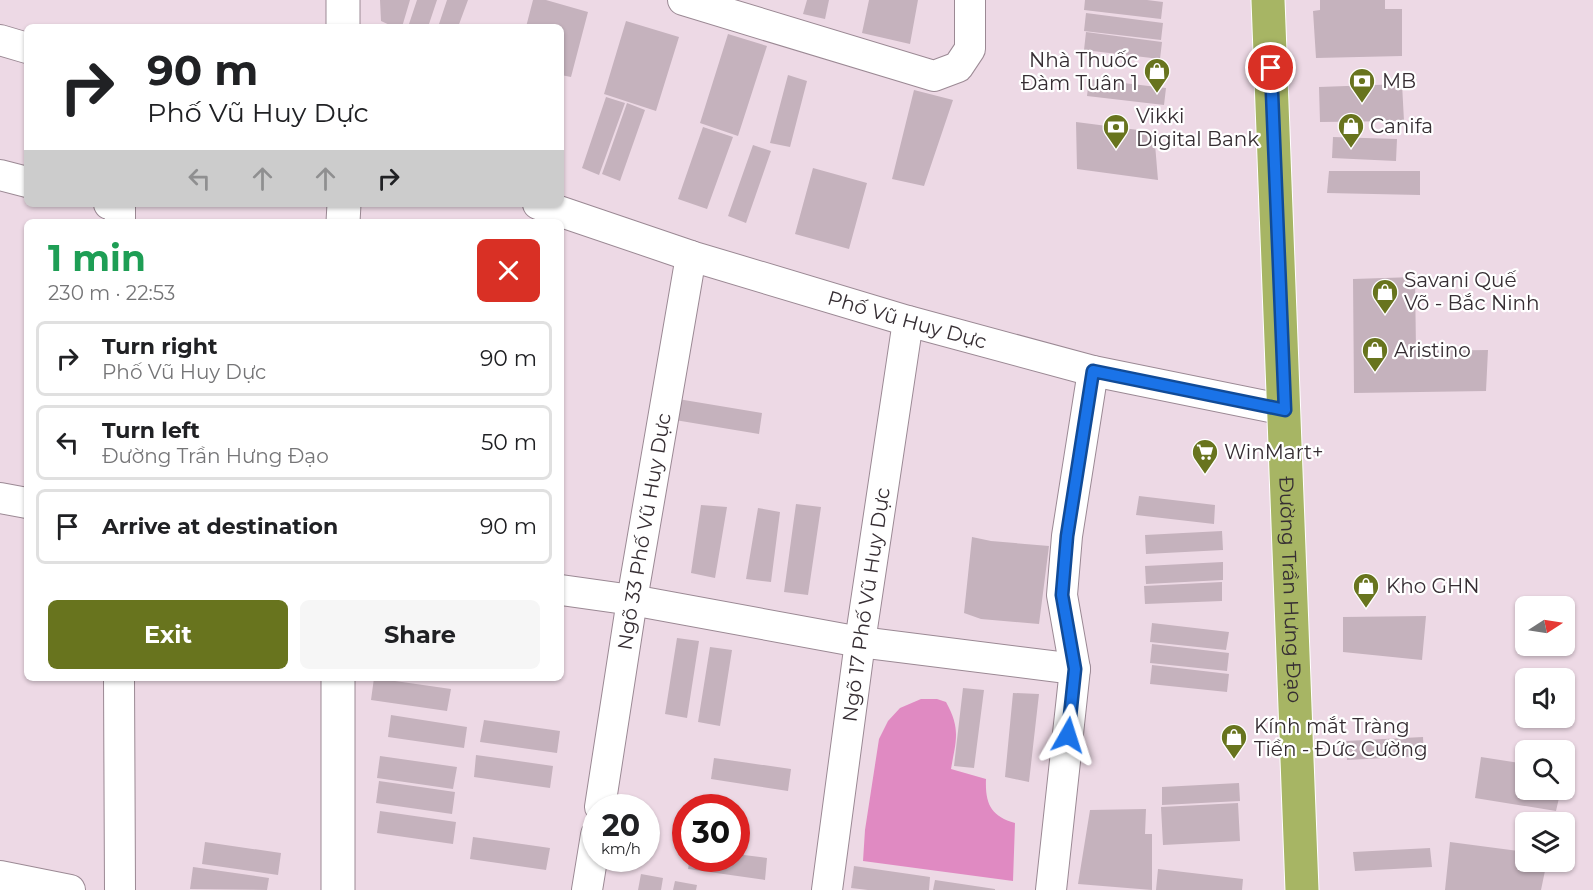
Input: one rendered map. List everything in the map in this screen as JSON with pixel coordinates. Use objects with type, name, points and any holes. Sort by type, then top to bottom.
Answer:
[{"type":"highway","name":"Đường Trần Hưng Đạo","points":[[1268,0],[1302,890]]},
{"type":"main road","points":[[343,0],[343,24]]},
{"type":"main road","points":[[338,681],[338,890]]},
{"type":"street","points":[[683,0],[934,76],[958,67],[970,49],[970,0]]},
{"type":"street","points":[[0,40],[24,47]]},
{"type":"street","points":[[0,174],[24,181]]},
{"type":"street","name":"Phố Vũ Huy Dực","points":[[547,207],[691,256],[908,321],[1093,371],[1285,410]]},
{"type":"street","name":"Ngõ 33 Phố Vũ Huy Dực","points":[[602,794],[632,600],[691,256]]},
{"type":"street","name":"Ngõ 17 Phố Vũ Huy Dực","points":[[827,890],[908,321]]},
{"type":"street","points":[[1051,890],[1075,669],[1062,595],[1067,536],[1093,371]]},
{"type":"street","points":[[0,498],[24,502]]},
{"type":"street","points":[[564,590],[632,600],[861,642],[1075,669]]},
{"type":"street","points":[[119,681],[120,890]]},
{"type":"street","points":[[587,890],[590,872]]},
{"type":"street","points":[[0,876],[70,890]]},
{"type":"shaded area","points":[[921,699],[937,699],[946,702],[951,711],[956,735],[951,769],[986,779],[988,802],[991,808],[1000,817],[1015,823],[1013,881],[863,861],[865,830],[879,739],[888,721],[900,708]]},
{"type":"building","points":[[380,0],[410,0],[403,24],[388,24],[381,21]]},
{"type":"building","points":[[417,0],[437,0],[429,24],[409,24]]},
{"type":"building","points":[[447,0],[468,0],[459,24],[439,24]]},
{"type":"building","points":[[533,0],[546,0],[588,12],[571,77],[564,76],[564,24],[527,24]]},
{"type":"building","points":[[807,0],[829,0],[825,19],[803,14]]},
{"type":"building","points":[[869,0],[918,0],[910,44],[862,33]]},
{"type":"building","points":[[1085,0],[1163,2],[1161,19],[1084,10]]},
{"type":"building","points":[[1320,0],[1385,0],[1385,9],[1402,9],[1402,56],[1316,58],[1313,11],[1320,10]]},
{"type":"building","points":[[1086,13],[1163,23],[1161,40],[1084,31]]},
{"type":"building","points":[[626,21],[679,37],[656,111],[604,94]]},
{"type":"building","points":[[1086,32],[1162,42],[1160,59],[1084,50]]},
{"type":"building","points":[[728,34],[767,46],[738,136],[700,123]]},
{"type":"building","points":[[788,75],[807,81],[790,147],[770,143]]},
{"type":"building","points":[[1089,79],[1166,88],[1164,105],[1087,96]]},
{"type":"building","name":"MB","points":[[1402,84],[1404,121],[1320,122],[1319,87]]},
{"type":"building","points":[[914,90],[953,100],[924,186],[892,179]]},
{"type":"building","points":[[606,97],[625,103],[599,175],[582,168]]},
{"type":"building","points":[[627,103],[645,110],[620,181],[602,174]]},
{"type":"building","name":"Vikki Digital Bank","points":[[1076,122],[1154,132],[1158,180],[1077,169]]},
{"type":"building","points":[[703,127],[733,137],[707,209],[678,199]]},
{"type":"building","points":[[1333,137],[1397,139],[1396,161],[1332,158]]},
{"type":"building","points":[[753,145],[771,151],[746,223],[728,216]]},
{"type":"building","points":[[813,168],[867,183],[849,249],[795,234]]},
{"type":"building","points":[[1329,171],[1420,171],[1420,195],[1327,193]]},
{"type":"building","points":[[1415,277],[1416,351],[1488,350],[1486,391],[1354,393],[1353,279]]},
{"type":"building","points":[[678,399],[762,413],[759,434],[675,420]]},
{"type":"building","points":[[1139,496],[1215,505],[1214,524],[1136,515]]},
{"type":"building","points":[[796,504],[821,507],[808,595],[784,592]]},
{"type":"building","points":[[701,505],[727,507],[715,578],[691,573]]},
{"type":"building","points":[[758,508],[780,512],[771,582],[746,579]]},
{"type":"building","points":[[1222,531],[1223,550],[1146,554],[1145,535]]},
{"type":"building","points":[[972,537],[1049,546],[1039,624],[981,619],[964,613]]},
{"type":"building","points":[[1223,562],[1223,580],[1146,584],[1145,566]]},
{"type":"building","points":[[1222,582],[1222,601],[1145,604],[1144,586]]},
{"type":"building","points":[[1426,616],[1422,660],[1343,652],[1343,617]]},
{"type":"building","points":[[1152,623],[1229,632],[1226,650],[1150,642]]},
{"type":"building","points":[[677,638],[699,641],[687,718],[665,714]]},
{"type":"building","points":[[1152,644],[1229,653],[1227,671],[1150,663]]},
{"type":"building","points":[[710,647],[732,650],[720,726],[698,722]]},
{"type":"building","points":[[1152,665],[1229,674],[1227,692],[1150,684]]},
{"type":"building","points":[[374,681],[395,681],[451,689],[447,711],[371,700]]},
{"type":"building","points":[[963,688],[984,690],[974,768],[954,766]]},
{"type":"building","points":[[1013,693],[1039,694],[1029,782],[1005,777]]},
{"type":"building","points":[[391,715],[467,727],[464,748],[388,737]]},
{"type":"building","points":[[484,720],[560,731],[557,753],[480,742]]},
{"type":"building","points":[[1423,737],[1424,756],[1347,760],[1346,741]]},
{"type":"building","points":[[476,755],[553,766],[550,788],[474,777]]},
{"type":"building","points":[[380,756],[457,767],[453,789],[377,778]]},
{"type":"building","points":[[1481,757],[1515,762],[1515,800],[1558,800],[1556,811],[1475,798]]},
{"type":"building","points":[[714,758],[791,769],[788,791],[711,779]]},
{"type":"building","points":[[379,781],[455,792],[452,814],[376,803]]},
{"type":"building","points":[[1239,783],[1240,801],[1162,805],[1162,787]]},
{"type":"building","points":[[1238,803],[1240,841],[1163,845],[1161,807]]},
{"type":"building","points":[[1146,809],[1145,834],[1152,834],[1152,890],[1078,884],[1090,810]]},
{"type":"building","points":[[380,811],[456,822],[453,844],[377,833]]},
{"type":"building","points":[[473,837],[550,848],[546,870],[470,859]]},
{"type":"building","points":[[205,842],[281,853],[278,875],[202,864]]},
{"type":"building","points":[[1450,842],[1515,851],[1515,872],[1545,872],[1541,890],[1445,890]]},
{"type":"building","points":[[1430,848],[1432,867],[1355,871],[1353,852]]},
{"type":"building","points":[[750,856],[767,858],[765,880],[709,872],[750,872]]},
{"type":"building","points":[[854,866],[930,877],[929,890],[851,888]]},
{"type":"building","points":[[193,867],[269,878],[267,890],[190,889]]},
{"type":"building","points":[[1158,869],[1243,879],[1242,890],[1156,890]]},
{"type":"building","points":[[641,874],[663,878],[661,890],[638,890]]},
{"type":"building","points":[[935,880],[995,889],[995,890],[933,890]]},
{"type":"building","points":[[675,881],[697,885],[696,890],[673,890]]},
{"type":"place","name":"Nhà Thuốc Đàm Tuân 1","points":[[1157,94]]},
{"type":"place","name":"MB","points":[[1362,104]]},
{"type":"place","name":"Canifa","points":[[1351,149]]},
{"type":"place","name":"Vikki Digital Bank","points":[[1116,150]]},
{"type":"place","name":"Savani Quế Võ - Bắc Ninh","points":[[1385,315]]},
{"type":"place","name":"Aristino","points":[[1375,373]]},
{"type":"place","name":"WinMart+","points":[[1205,475]]},
{"type":"place","name":"Kho GHN","points":[[1366,609]]},
{"type":"place","name":"Kính mắt Tràng Tiền - Đức Cường","points":[[1234,760]]},
{"type":"route","points":[[1068,735],[1075,669],[1062,595],[1067,536],[1093,371],[1285,410],[1271,68]]}]
